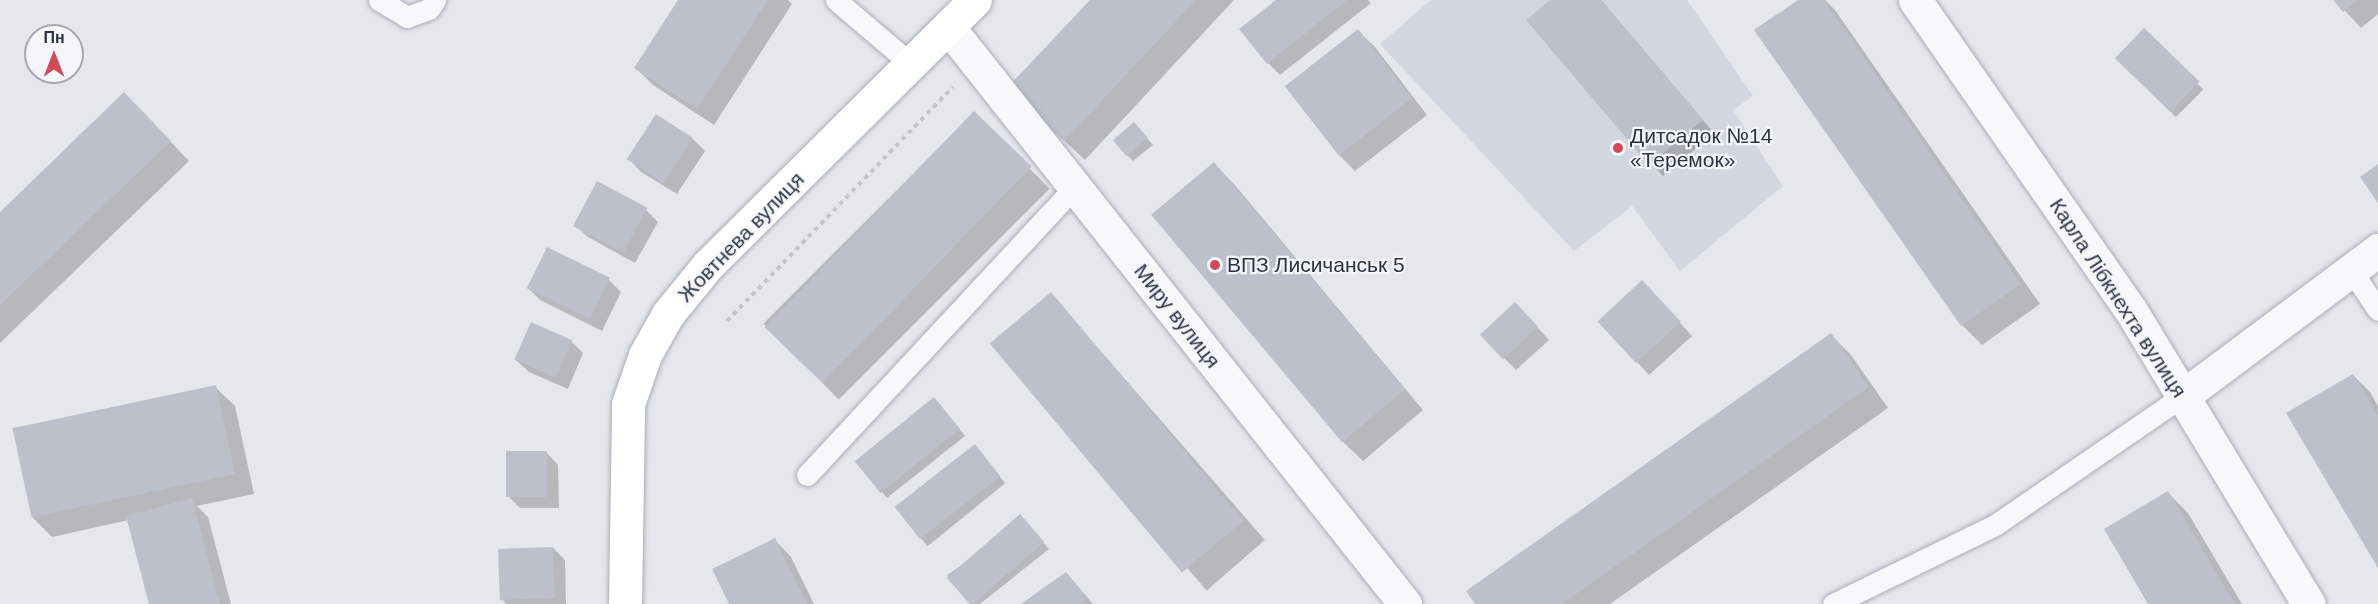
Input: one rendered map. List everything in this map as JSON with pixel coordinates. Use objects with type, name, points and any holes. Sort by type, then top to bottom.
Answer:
[{"type":"main road","name":"Жовтнева вулиця","points":[[625,604],[628,405],[645,355],[668,314],[708,265],[975,0]]},
{"type":"street","name":"Карла Лібкнехта вулиця","points":[[1915,0],[2130,309],[2309,604]]},
{"type":"street","name":"Миру вулиця","points":[[949,28],[1405,604]]},
{"type":"street","points":[[2183,396],[2378,249]]},
{"type":"lane","points":[[379,0],[407,17],[429,9],[435,0]]},
{"type":"lane","points":[[836,0],[911,64]]},
{"type":"lane","points":[[807,475],[1075,188]]},
{"type":"lane","points":[[2351,270],[2378,310]]},
{"type":"lane","points":[[1833,604],[1995,525],[2183,396]]},
{"type":"path","points":[[727,321],[977,63]]},
{"type":"shaded area","name":"Дитсадок №14 «Теремок»","points":[[1431,0],[1687,0],[1753,96],[1733,110],[1783,186],[1680,271],[1632,206],[1574,251],[1380,44]]},
{"type":"building","points":[[678,0],[768,0],[697,109],[634,68]]},
{"type":"building","points":[[1090,0],[1196,0],[1064,141],[1007,88]]},
{"type":"building","points":[[1276,0],[1347,0],[1267,64],[1239,29]]},
{"type":"building","points":[[1550,0],[1601,0],[1703,120],[1649,165],[1526,20]]},
{"type":"building","points":[[1798,0],[1824,0],[2021,284],[1961,326],[1754,30]]},
{"type":"building","points":[[2333,0],[2358,0],[2343,12]]},
{"type":"building","points":[[2144,28],[2199,81],[2170,112],[2115,58]]},
{"type":"building","points":[[1358,29],[1412,98],[1339,156],[1285,86]]},
{"type":"building","points":[[124,92],[171,141],[0,305],[0,212]]},
{"type":"building","points":[[974,111],[1032,167],[822,383],[765,328]]},
{"type":"building","points":[[656,114],[693,138],[663,183],[627,159]]},
{"type":"building","points":[[1134,122],[1148,138],[1127,156],[1113,140]]},
{"type":"building","points":[[1214,162],[1405,390],[1342,442],[1151,215]]},
{"type":"building","points":[[2378,164],[2378,203],[2360,177]]},
{"type":"building","points":[[597,181],[647,208],[623,253],[573,226]]},
{"type":"building","points":[[547,247],[610,278],[590,319],[527,288]]},
{"type":"building","points":[[1642,280],[1681,322],[1636,363],[1597,322]]},
{"type":"building","points":[[1051,292],[1243,521],[1182,572],[990,343]]},
{"type":"building","points":[[1515,302],[1538,327],[1503,360],[1480,335]]},
{"type":"building","points":[[531,322],[572,340],[555,378],[514,359]]},
{"type":"building","points":[[1831,333],[1869,387],[1562,604],[1475,604],[1466,591]]},
{"type":"building","points":[[2353,374],[2378,415],[2378,568],[2286,413]]},
{"type":"building","points":[[216,385],[235,474],[31,517],[13,428]]},
{"type":"building","points":[[934,397],[960,429],[881,493],[855,461]]},
{"type":"building","points":[[975,444],[1000,476],[920,539],[895,507]]},
{"type":"building","points":[[506,451],[547,451],[547,497],[506,497]]},
{"type":"building","points":[[2168,491],[2235,604],[2148,604],[2104,529]]},
{"type":"building","points":[[192,498],[220,604],[149,604],[126,516]]},
{"type":"building","points":[[1020,514],[1044,542],[973,604],[970,604],[947,578]]},
{"type":"building","points":[[775,538],[807,604],[729,604],[712,569]]},
{"type":"building","points":[[553,547],[555,598],[500,600],[498,549]]},
{"type":"building","points":[[1066,572],[1088,598],[1079,604],[1021,604]]},
{"type":"place","name":"Дитсадок №14 «Теремок»","points":[[1618,148]]},
{"type":"place","name":"ВПЗ Лисичанськ 5","points":[[1215,265]]}]
